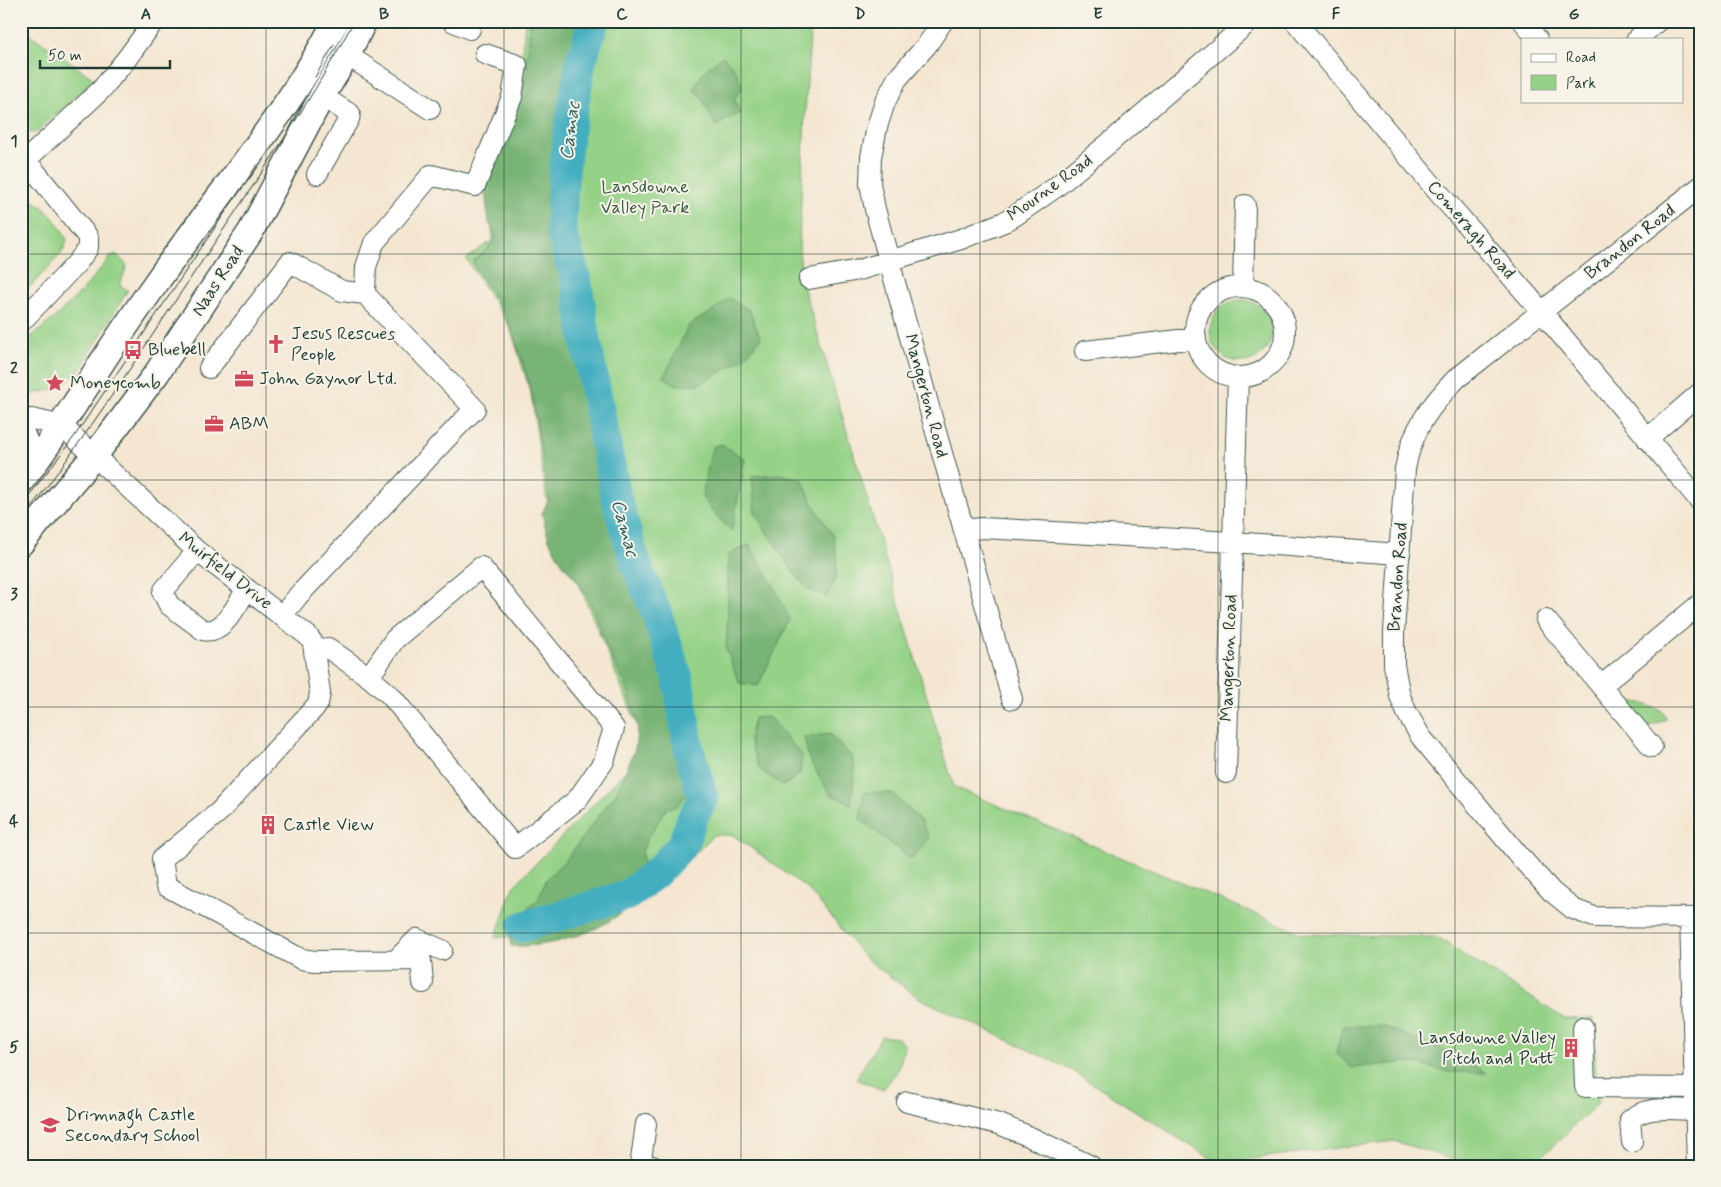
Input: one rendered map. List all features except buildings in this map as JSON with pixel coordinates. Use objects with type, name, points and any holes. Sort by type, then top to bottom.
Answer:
[{"type":"main road","points":[[25,476],[62,426],[87,384],[145,298],[285,105],[318,55],[336,21]]},
{"type":"main road","name":"Naas Road","points":[[21,543],[95,455],[157,373],[250,231],[364,21]]},
{"type":"main road","points":[[21,433],[29,454],[25,476]]},
{"type":"street","points":[[23,318],[77,263],[88,248],[88,237],[24,157],[100,90],[128,57],[154,21]]},
{"type":"street","name":"Mangerton Road","points":[[943,21],[927,45],[897,79],[885,102],[877,127],[871,157],[870,184],[889,261],[1012,699]]},
{"type":"street","name":"Mourne Road","points":[[809,279],[859,270],[961,239],[1004,222],[1016,215],[1056,188],[1250,21]]},
{"type":"street","name":"Comeragh Road","points":[[1295,21],[1700,501]]},
{"type":"street","points":[[1523,21],[1536,38]]},
{"type":"street","points":[[1638,38],[1658,21]]},
{"type":"street","points":[[347,54],[430,108]]},
{"type":"street","points":[[365,294],[366,267],[374,243],[431,176],[475,186],[512,97],[517,65],[485,54]]},
{"type":"street","points":[[316,174],[349,119],[350,114],[322,96]]},
{"type":"street","name":"Brandon Road","points":[[1695,918],[1594,917],[1573,909],[1552,892],[1521,858],[1420,737],[1400,696],[1394,665],[1394,632],[1405,469],[1407,456],[1425,415],[1437,399],[1456,380],[1700,187]]},
{"type":"street","points":[[1243,287],[1245,205]]},
{"type":"street","points":[[209,368],[290,262],[342,291],[365,294],[475,409],[305,589],[282,616]]},
{"type":"street","points":[[1243,287],[1264,293],[1279,308],[1284,318],[1285,334],[1282,350],[1276,360],[1259,373],[1248,376],[1238,377],[1218,371],[1210,365],[1198,348],[1196,338],[1198,318],[1208,301],[1224,290],[1243,287]]},
{"type":"street","points":[[1085,351],[1196,338]]},
{"type":"street","name":"Mangerton Road","points":[[1226,773],[1238,377]]},
{"type":"street","points":[[1647,439],[1700,393]]},
{"type":"street","points":[[21,420],[32,419],[62,426]]},
{"type":"street","name":"Muirfield Drive","points":[[62,426],[197,551],[308,636],[313,643],[314,651]]},
{"type":"street","points":[[964,530],[982,528],[1232,542],[1400,554]]},
{"type":"street","points":[[197,551],[164,590],[163,593],[169,605],[203,630],[208,631],[222,625],[247,589]]},
{"type":"street","points":[[364,674],[395,639],[481,567],[614,728],[604,761],[577,800],[515,848],[391,696],[328,648],[314,651],[320,693],[318,704],[219,812],[162,859],[166,886],[301,959],[315,961],[421,960],[423,983]]},
{"type":"street","points":[[1601,686],[1700,604]]},
{"type":"street","points":[[1546,620],[1652,747]]},
{"type":"street","points":[[1695,918],[1695,1088],[1698,1166]]},
{"type":"street","points":[[396,960],[418,933],[442,950]]},
{"type":"street","points":[[1583,1027],[1585,1088],[1695,1088]]},
{"type":"street","points":[[907,1102],[999,1124],[1091,1166]]},
{"type":"street","points":[[1632,1142],[1630,1120],[1637,1114],[1647,1110],[1696,1110]]},
{"type":"street","points":[[646,1124],[641,1160],[644,1164],[652,1166]]},
{"type":"green space","name":"Lansdowne Valley Park","points":[[525,21],[811,21],[799,248],[802,282],[954,787],[1303,934],[1436,937],[1565,1019],[1593,1018],[1598,1103],[1532,1166],[1474,1166],[1394,1141],[1218,1163],[1069,1069],[919,998],[865,958],[808,889],[733,835],[714,835],[663,885],[579,928],[495,938],[513,887],[647,749],[560,538],[546,496],[531,394],[510,327],[466,259],[493,240],[486,176],[519,87]]},
{"type":"green space","points":[[529,21],[584,21],[582,36],[573,67],[568,108],[560,131],[552,202],[555,223],[552,242],[569,287],[577,346],[588,378],[601,492],[610,522],[658,638],[669,672],[689,775],[685,796],[677,806],[666,809],[647,839],[642,852],[645,886],[630,905],[605,924],[575,937],[542,944],[511,946],[510,936],[516,919],[538,900],[546,880],[569,856],[617,792],[635,749],[638,724],[627,688],[608,650],[588,597],[562,563],[549,540],[542,514],[549,498],[533,399],[523,362],[506,316],[475,268],[473,261],[487,250],[496,236],[489,223],[485,192],[501,140],[513,115],[527,73],[526,59]]},
{"type":"green space","points":[[21,28],[94,79],[36,133],[23,132],[21,130],[21,119],[28,114],[21,105]]},
{"type":"green space","points":[[723,56],[737,72],[742,89],[734,99],[740,113],[716,126],[703,101],[694,90],[702,74],[709,66]]},
{"type":"green space","points":[[21,194],[39,204],[47,212],[67,240],[62,253],[29,288],[21,285]]},
{"type":"green space","points":[[116,254],[127,265],[120,286],[128,290],[80,370],[65,383],[51,390],[21,396],[21,345],[53,319],[83,290],[111,256]]},
{"type":"green space","points":[[729,298],[749,310],[761,339],[742,360],[700,384],[677,385],[664,377],[689,325],[711,312]]},
{"type":"green space","points":[[1241,300],[1253,302],[1263,309],[1270,319],[1272,331],[1270,343],[1263,353],[1253,360],[1241,362],[1229,360],[1219,353],[1212,343],[1210,331],[1212,319],[1219,309],[1229,302]]},
{"type":"green space","points":[[722,444],[745,459],[732,531],[713,513],[702,496],[712,447]]},
{"type":"green space","points":[[780,474],[802,479],[814,506],[833,536],[837,557],[836,578],[827,597],[808,589],[791,569],[755,514],[752,476]]},
{"type":"green space","points":[[749,545],[772,583],[790,620],[758,686],[739,683],[726,649],[728,555]]},
{"type":"green space","points":[[1626,700],[1645,704],[1662,711],[1667,719],[1648,727]]},
{"type":"green space","points":[[769,717],[802,755],[800,774],[783,786],[759,769],[749,739],[754,718]]},
{"type":"green space","points":[[830,734],[851,756],[855,769],[851,804],[830,794],[809,759],[804,737]]},
{"type":"green space","points":[[864,792],[892,793],[921,821],[930,839],[911,859],[860,819]]},
{"type":"green space","points":[[1343,1026],[1382,1026],[1437,1047],[1487,1073],[1449,1072],[1410,1062],[1352,1068],[1336,1053]]},
{"type":"green space","points":[[882,1036],[898,1038],[905,1046],[898,1070],[883,1090],[856,1079]]},
{"type":"waterway","name":"Camac","points":[[522,927],[628,895],[657,872],[683,844],[692,819],[703,798],[689,751],[678,679],[656,612],[635,562],[616,497],[586,342],[577,284],[561,231],[563,181],[568,136],[581,61],[594,21]]},
{"type":"tram line","points":[[21,520],[89,429],[257,180],[317,86],[354,21]]},
{"type":"tram line","points":[[315,77],[334,45]]},
{"type":"tram line","points":[[21,506],[74,437],[257,165]]},
{"type":"place","name":"Jesus Rescues People","points":[[276,344]]},
{"type":"place","name":"Bluebell","points":[[133,350]]},
{"type":"place","name":"John Gaynor Ltd.","points":[[244,379]]},
{"type":"place","name":"Moneycomb","points":[[55,383]]},
{"type":"place","name":"ABM","points":[[214,424]]},
{"type":"place","name":"Castle View","points":[[268,825]]},
{"type":"place","name":"Lansdowne Valley Pitch and Putt","points":[[1571,1048]]},
{"type":"place","name":"Drimnagh Castle Secondary School","points":[[50,1125]]}]
